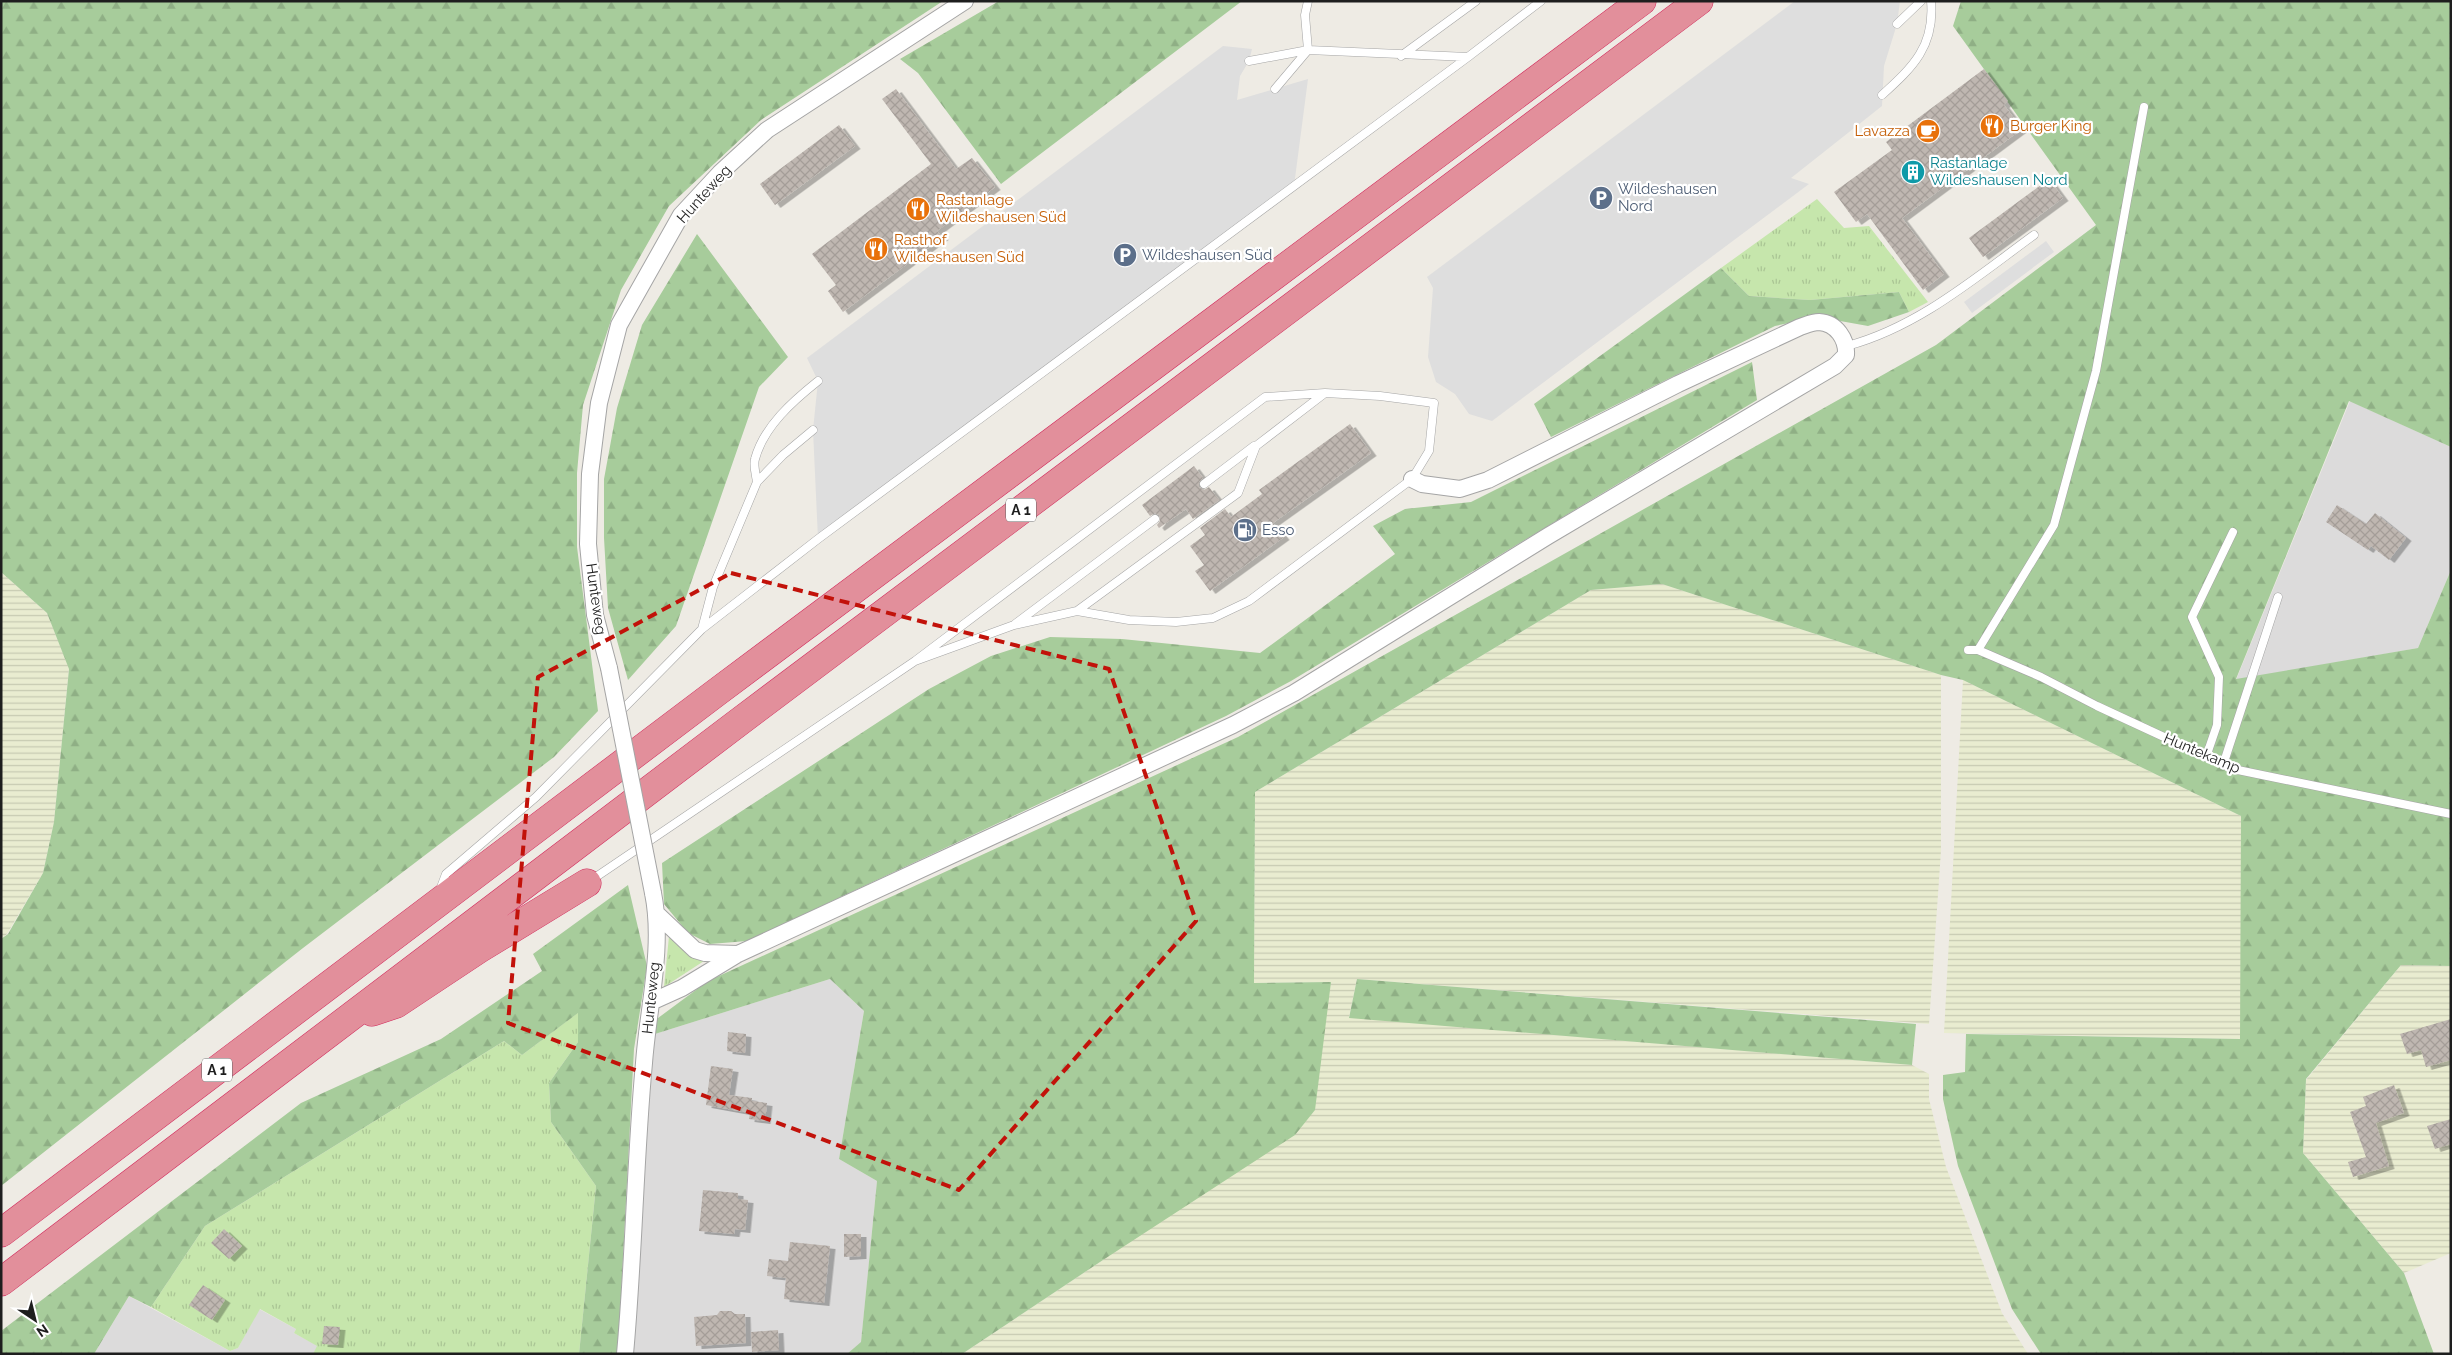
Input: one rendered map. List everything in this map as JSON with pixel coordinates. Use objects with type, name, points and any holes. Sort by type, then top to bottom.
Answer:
[{"type":"highway","name":"A 1","points":[[1,1233],[724,686],[1642,1]]},
{"type":"highway","name":"A 1","points":[[1,1282],[344,1020],[1699,1]]},
{"type":"highway","points":[[344,1020],[396,1004],[479,949],[587,884]]},
{"type":"street","name":"Hunteweg","points":[[625,1354],[631,1289],[644,1062],[658,914],[609,668],[595,615],[588,544],[590,474],[599,403],[619,326],[681,215],[720,173],[767,130],[965,1]]},
{"type":"street","points":[[651,1002],[682,988],[738,954],[1224,729],[1294,693],[1548,536],[1836,366],[1846,356],[1847,346],[1840,332],[1831,326],[1820,322],[1800,326],[1678,384],[1488,480],[1460,490],[1422,484],[1412,478]]},
{"type":"street","points":[[658,914],[695,950],[705,953],[738,954]]},
{"type":"lane","points":[[1275,89],[1308,50],[1305,15],[1308,1]]},
{"type":"lane","points":[[1401,56],[1476,1]]},
{"type":"lane","points":[[432,907],[446,874],[536,797],[702,630],[818,539],[1541,1]]},
{"type":"lane","points":[[1897,24],[1921,1]]},
{"type":"lane","points":[[1882,94],[1912,68],[1926,43],[1932,17],[1931,1]]},
{"type":"lane","points":[[1249,61],[1308,50],[1401,56],[1468,57]]},
{"type":"lane","points":[[1978,650],[2054,525],[2096,371],[2144,106]]},
{"type":"lane","points":[[1847,346],[1876,338],[1925,313],[2034,235]]},
{"type":"lane","points":[[756,482],[754,460],[769,430],[789,405],[818,381]]},
{"type":"lane","points":[[1204,484],[1325,393]]},
{"type":"lane","points":[[587,884],[915,661],[1265,397],[1325,393],[1380,396],[1434,403],[1429,451],[1412,478],[1250,601],[1213,618],[1167,621],[1129,620],[1077,611],[1014,625],[915,661]]},
{"type":"lane","points":[[702,630],[713,587],[756,482],[783,455],[813,430]]},
{"type":"lane","points":[[1077,611],[1238,493],[1256,446]]},
{"type":"lane","points":[[1014,625],[1155,519]]},
{"type":"lane","points":[[2206,757],[2217,726],[2219,678],[2192,617],[2234,532]]},
{"type":"lane","points":[[2223,765],[2278,596]]},
{"type":"lane","name":"Huntekamp","points":[[1968,650],[1978,650],[2041,677],[2097,706],[2223,765],[2274,779],[2451,814]]},
{"type":"highlighted area","points":[[731,573],[1109,669],[1196,921],[959,1190],[508,1023],[538,677]]},
{"type":"shaded area","points":[[1795,1],[1900,1],[1897,24],[1884,66],[1882,106],[1791,178],[1809,184],[1492,421],[1469,414],[1455,394],[1436,382],[1428,357],[1433,288],[1427,277]]},
{"type":"shaded area","name":"Wildeshausen Süd","points":[[1223,46],[1252,49],[1249,61],[1240,76],[1237,100],[1308,79],[1294,186],[818,539],[813,430],[818,381],[807,358]]},
{"type":"shaded area","points":[[2046,241],[2054,252],[1972,313],[1964,302]]},
{"type":"shaded area","points":[[2350,401],[2451,447],[2451,570],[2418,648],[2236,680]]},
{"type":"shaded area","points":[[830,979],[864,1011],[839,1159],[877,1181],[861,1343],[847,1354],[629,1354],[655,1034]]},
{"type":"shaded area","points":[[129,1296],[230,1351],[238,1348],[259,1309],[296,1329],[294,1333],[318,1346],[313,1354],[94,1354]]},
{"type":"green space","points":[[1,1],[943,1],[761,120],[669,206],[621,290],[583,405],[577,473],[577,547],[598,711],[554,757],[303,948],[1,1186],[1,939],[8,934],[43,873],[54,822],[69,669],[47,613],[1,572]]},
{"type":"green space","points":[[999,1],[1242,1],[1001,184],[918,73],[900,59]]},
{"type":"green space","points":[[1961,1],[2451,1],[2451,447],[2349,401],[2236,679],[2418,648],[2451,570],[2451,966],[2401,965],[2306,1079],[2303,1153],[2404,1273],[2434,1354],[2041,1354],[2012,1309],[1958,1166],[1943,1099],[1943,1075],[1965,1072],[1966,1034],[2240,1039],[2241,816],[1963,680],[1941,675],[1662,584],[1591,590],[1255,792],[1254,983],[1331,982],[1315,1110],[1295,1135],[962,1354],[847,1354],[861,1342],[877,1181],[839,1159],[864,1011],[830,979],[655,1034],[654,1021],[708,981],[1238,737],[1936,345],[2096,225],[1953,26]]},
{"type":"green space","points":[[1817,199],[1844,228],[1869,226],[1928,302],[1909,312],[1899,292],[1810,300],[1749,296],[1721,268]]},
{"type":"green space","points":[[697,234],[788,357],[759,387],[676,626],[628,680],[608,608],[604,538],[604,479],[617,408],[642,325]]},
{"type":"green space","points":[[1721,268],[1749,296],[1810,300],[1899,292],[1909,312],[1868,326],[1818,317],[1775,326],[1551,437],[1534,404]]},
{"type":"green space","points":[[1752,362],[1757,400],[1291,681],[1226,716],[747,941],[710,944],[688,933],[664,904],[662,863],[929,689],[991,656],[1050,637],[1122,639],[1260,653],[1395,554],[1373,526],[1405,509],[1471,502]]},
{"type":"green space","points":[[1,572],[47,613],[69,668],[54,822],[43,873],[7,934],[1,939]]},
{"type":"green space","points":[[1662,584],[1941,675],[1941,851],[1929,1024],[1357,979],[1349,1017],[1912,1065],[1929,1074],[1929,1099],[1946,1167],[2002,1313],[2028,1354],[962,1354],[1103,1260],[1331,982],[1254,983],[1255,792],[1591,590]]},
{"type":"green space","points":[[1963,680],[2241,816],[2241,1039],[1944,1033]]},
{"type":"green space","points":[[628,885],[647,966],[634,1049],[618,1354],[579,1354],[596,1186],[551,1122],[549,1083],[578,1042],[578,1013],[522,1055],[504,1041],[205,1226],[151,1307],[129,1296],[94,1354],[1,1354],[1,1331],[301,1103],[441,1039],[542,971],[533,954]]},
{"type":"green space","points":[[669,936],[684,951],[704,961],[664,987]]},
{"type":"green space","points":[[2401,965],[2451,966],[2451,1253],[2404,1273],[2303,1153],[2306,1080]]},
{"type":"green space","points":[[1357,979],[1916,1024],[1912,1065],[1349,1018]]},
{"type":"green space","points":[[579,1012],[578,1042],[549,1083],[551,1122],[596,1186],[579,1354],[313,1354],[317,1346],[294,1333],[296,1329],[260,1309],[238,1348],[230,1351],[151,1307],[205,1226],[504,1041],[522,1055]]},
{"type":"building","name":"Rastanlage Wildeshausen Nord","points":[[1984,69],[2008,101],[2004,105],[2022,129],[1902,218],[1944,274],[1923,290],[1867,214],[1856,222],[1834,192],[1892,150],[1886,142]]},
{"type":"building","name":"Rastanlage Wildeshausen Süd","points":[[896,89],[956,169],[972,158],[995,187],[937,231],[943,237],[843,312],[828,291],[836,285],[812,254],[931,164],[882,99]]},
{"type":"building","points":[[839,125],[855,146],[775,205],[760,184]]},
{"type":"building","points":[[2049,179],[2063,198],[1983,257],[1969,238]]},
{"type":"building","points":[[1350,424],[1371,453],[1273,523],[1284,537],[1210,591],[1195,571],[1204,565],[1190,546],[1205,535],[1200,528],[1225,509],[1231,517],[1262,494],[1259,490]]},
{"type":"building","points":[[1194,466],[1203,478],[1199,482],[1199,487],[1204,490],[1209,487],[1219,500],[1193,519],[1186,509],[1159,528],[1157,525],[1160,521],[1159,515],[1155,513],[1150,516],[1142,505]]},
{"type":"building","points":[[2337,505],[2366,524],[2375,513],[2406,538],[2389,560],[2371,546],[2368,550],[2326,522]]},
{"type":"building","points":[[2451,1019],[2451,1060],[2426,1067],[2421,1050],[2407,1054],[2400,1034]]},
{"type":"building","points":[[728,1032],[746,1034],[745,1053],[727,1051]]},
{"type":"building","points":[[711,1066],[733,1069],[729,1095],[752,1098],[752,1101],[767,1103],[765,1121],[749,1119],[750,1113],[706,1105]]},
{"type":"building","points":[[2394,1085],[2404,1113],[2376,1123],[2389,1166],[2353,1177],[2348,1162],[2366,1157],[2350,1112],[2366,1106],[2363,1097]]},
{"type":"building","points":[[2451,1119],[2451,1144],[2435,1149],[2427,1126]]},
{"type":"building","points":[[703,1190],[738,1193],[738,1199],[748,1200],[745,1230],[735,1229],[734,1234],[699,1231]]},
{"type":"building","points":[[224,1229],[242,1246],[229,1259],[211,1243]]},
{"type":"building","points":[[844,1234],[861,1234],[861,1256],[844,1257]]},
{"type":"building","points":[[790,1242],[830,1246],[824,1303],[784,1299],[786,1278],[767,1276],[769,1259],[788,1261]]},
{"type":"building","points":[[203,1285],[225,1300],[212,1320],[189,1305]]},
{"type":"building","points":[[720,1311],[745,1314],[746,1343],[696,1346],[694,1317],[717,1315]]},
{"type":"building","points":[[324,1326],[340,1327],[338,1345],[322,1344]]},
{"type":"building","points":[[778,1330],[779,1350],[752,1352],[751,1332]]},
{"type":"place","name":"Burger King","points":[[1992,126]]},
{"type":"place","name":"Lavazza","points":[[1928,131]]},
{"type":"place","name":"Rastanlage Wildeshausen Nord","points":[[1913,172]]},
{"type":"place","name":"Wildeshausen Nord","points":[[1601,198]]},
{"type":"place","name":"Rastanlage Wildeshausen Süd","points":[[918,209]]},
{"type":"place","name":"Rasthof Wildeshausen Süd","points":[[876,249]]},
{"type":"place","name":"Wildeshausen Süd","points":[[1125,255]]},
{"type":"place","name":"Esso","points":[[1245,530]]}]
